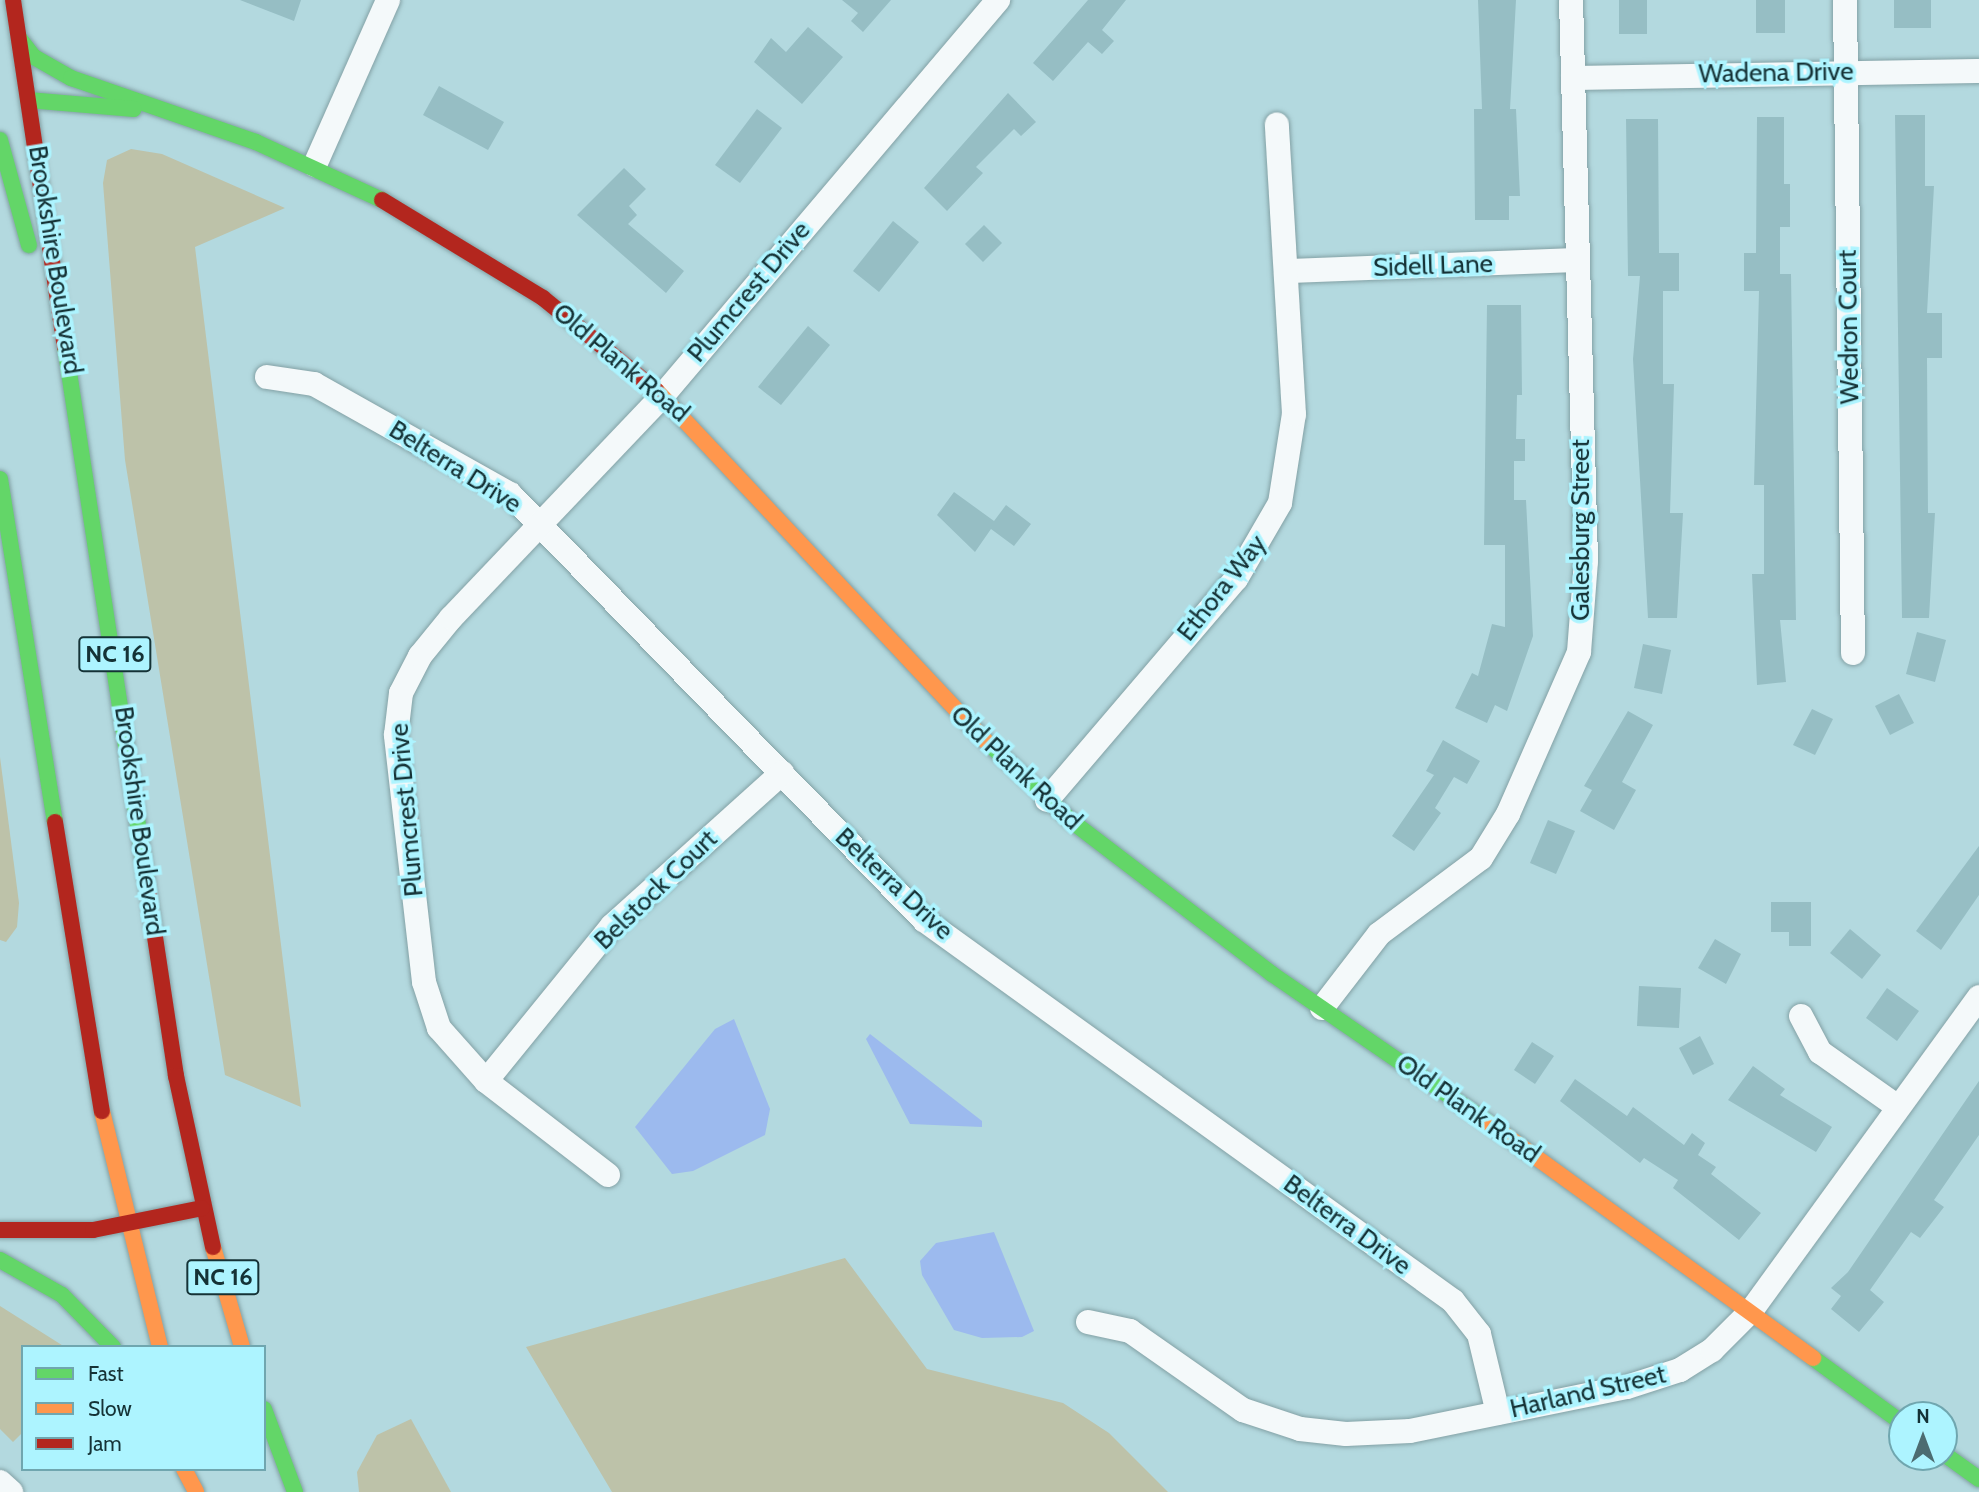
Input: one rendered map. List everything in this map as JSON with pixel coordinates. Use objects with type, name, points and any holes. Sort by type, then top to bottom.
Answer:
[{"type":"main road","name":"Brookshire Boulevard","points":[[13,0],[82,437],[164,1002],[202,1209],[241,1345]]},
{"type":"main road","name":"Old Plank Road","points":[[19,38],[48,67],[155,110],[315,165],[478,253],[664,394],[956,713],[1047,800],[1322,1008],[1751,1311],[1888,1413]]},
{"type":"main road","points":[[4,84],[28,100]]},
{"type":"main road","name":"Old Plank Road","points":[[28,100],[155,110]]},
{"type":"main road","points":[[0,140],[32,264]]},
{"type":"main road","points":[[43,330],[56,408],[82,437]]},
{"type":"main road","points":[[0,479],[103,1125],[159,1345]]},
{"type":"main road","points":[[0,1230],[127,1226],[202,1209]]},
{"type":"main road","points":[[0,1260],[62,1295],[111,1345]]},
{"type":"main road","points":[[266,1414],[295,1492]]},
{"type":"main road","points":[[1958,1464],[1979,1479]]},
{"type":"main road","points":[[185,1471],[197,1492]]},
{"type":"main road","points":[[204,1471],[213,1492]]},
{"type":"street","points":[[315,165],[388,0]]},
{"type":"street","name":"Plumcrest Drive","points":[[607,1175],[486,1081],[439,1028],[424,982],[396,735],[401,693],[420,656],[539,521],[664,394],[998,0]]},
{"type":"street","name":"Galesburg Street","points":[[1322,1008],[1380,934],[1481,858],[1525,777],[1579,652],[1586,561],[1571,0]]},
{"type":"street","name":"Wedron Court","points":[[1845,0],[1853,653]]},
{"type":"street","name":"Wadena Drive","points":[[1573,78],[1846,71],[1979,71]]},
{"type":"street","name":"Ethora Way","points":[[1047,800],[1236,579],[1271,523],[1293,436],[1289,271],[1277,124]]},
{"type":"street","name":"Sidell Lane","points":[[1289,271],[1577,260]]},
{"type":"street","name":"Belterra Drive","points":[[267,377],[314,384],[510,494],[924,920],[1453,1301],[1479,1334],[1498,1413]]},
{"type":"street","name":"Belstock Court","points":[[486,1081],[612,926],[782,774]]},
{"type":"street","name":"Harland Street","points":[[1088,1322],[1130,1331],[1243,1410],[1300,1429],[1409,1432],[1680,1370],[1712,1350],[1751,1311],[1979,997]]},
{"type":"street","points":[[1801,1016],[1820,1052],[1898,1107]]},
{"type":"street","points":[[0,1482],[10,1492]]},
{"type":"green space","points":[[131,149],[162,154],[285,208],[195,247],[301,1107],[225,1075],[125,460],[103,183],[107,160]]},
{"type":"green space","points":[[0,757],[19,903],[17,927],[6,942],[0,940]]},
{"type":"green space","points":[[845,1258],[927,1369],[1063,1403],[1109,1433],[1168,1492],[612,1492],[526,1347]]},
{"type":"green space","points":[[0,1306],[62,1345],[21,1345],[21,1434],[13,1442],[0,1429]]},
{"type":"green space","points":[[411,1419],[451,1492],[359,1492],[357,1472],[377,1435]]},
{"type":"water","points":[[734,1019],[770,1109],[765,1135],[693,1171],[672,1174],[635,1127],[715,1029]]},
{"type":"water","points":[[870,1034],[982,1121],[982,1127],[910,1124],[866,1039]]},
{"type":"water","points":[[994,1232],[1034,1331],[1022,1337],[982,1338],[954,1330],[922,1275],[920,1261],[936,1243]]},
{"type":"building","points":[[240,0],[301,0],[294,21]]},
{"type":"building","points":[[842,0],[891,0],[863,32],[851,21],[858,13]]},
{"type":"building","points":[[1088,0],[1126,0],[1102,30],[1114,41],[1102,54],[1088,42],[1053,81],[1033,63]]},
{"type":"building","points":[[1478,0],[1516,0],[1510,109],[1516,109],[1520,196],[1509,196],[1509,220],[1475,220],[1474,109],[1482,109]]},
{"type":"building","points":[[1619,0],[1647,0],[1647,34],[1619,34]]},
{"type":"building","points":[[1756,0],[1785,0],[1785,33],[1756,33]]},
{"type":"building","points":[[1894,0],[1931,0],[1931,28],[1894,28]]},
{"type":"building","points":[[808,27],[843,57],[802,104],[754,62],[771,38],[786,52]]},
{"type":"building","points":[[439,86],[504,122],[488,150],[423,115]]},
{"type":"building","points":[[1008,93],[1036,122],[1021,136],[1014,129],[976,167],[983,173],[947,211],[924,188]]},
{"type":"building","points":[[757,109],[782,128],[740,183],[715,165]]},
{"type":"building","points":[[1895,115],[1925,115],[1925,186],[1934,186],[1927,313],[1942,313],[1942,358],[1927,358],[1928,513],[1935,513],[1929,618],[1902,618]]},
{"type":"building","points":[[1757,117],[1784,117],[1784,184],[1790,184],[1790,227],[1780,227],[1780,274],[1791,274],[1796,620],[1780,620],[1786,682],[1757,685],[1752,574],[1764,574],[1764,485],[1754,485],[1759,291],[1744,291],[1744,253],[1756,253]]},
{"type":"building","points":[[1626,119],[1658,119],[1659,253],[1679,253],[1679,291],[1663,291],[1663,384],[1674,384],[1670,513],[1683,513],[1677,618],[1648,618],[1633,359],[1640,276],[1628,276]]},
{"type":"building","points":[[624,168],[646,189],[629,206],[637,215],[628,224],[684,271],[666,293],[577,215]]},
{"type":"building","points":[[893,221],[919,242],[879,292],[853,271]]},
{"type":"building","points":[[984,225],[1002,243],[983,262],[965,244]]},
{"type":"building","points":[[1487,305],[1521,305],[1522,395],[1517,395],[1516,439],[1525,439],[1525,461],[1514,461],[1514,500],[1526,500],[1533,636],[1507,711],[1495,705],[1487,723],[1455,708],[1472,673],[1478,676],[1492,624],[1505,627],[1505,545],[1484,545]]},
{"type":"building","points":[[808,326],[830,345],[781,405],[758,387]]},
{"type":"building","points":[[954,492],[994,521],[1006,505],[1031,524],[1014,546],[991,529],[975,552],[937,515]]},
{"type":"building","points":[[1917,632],[1946,640],[1935,682],[1906,674]]},
{"type":"building","points":[[1643,644],[1671,650],[1662,694],[1634,688]]},
{"type":"building","points":[[1899,694],[1914,723],[1890,735],[1875,706]]},
{"type":"building","points":[[1812,709],[1833,719],[1815,755],[1793,745]]},
{"type":"building","points":[[1628,711],[1653,725],[1622,782],[1636,790],[1614,830],[1580,811],[1592,790],[1584,786]]},
{"type":"building","points":[[1443,740],[1480,761],[1467,784],[1454,777],[1435,808],[1441,813],[1414,851],[1392,836],[1434,775],[1426,771]]},
{"type":"building","points":[[1548,820],[1575,831],[1556,874],[1530,863]]},
{"type":"building","points":[[1979,846],[1979,895],[1941,950],[1916,931]]},
{"type":"building","points":[[1771,902],[1811,902],[1811,946],[1789,946],[1789,932],[1771,932]]},
{"type":"building","points":[[1850,929],[1881,955],[1862,979],[1830,953]]},
{"type":"building","points":[[1715,939],[1741,954],[1726,984],[1698,968]]},
{"type":"building","points":[[1639,986],[1681,988],[1679,1028],[1637,1026]]},
{"type":"building","points":[[1887,988],[1919,1011],[1897,1041],[1866,1018]]},
{"type":"building","points":[[1700,1036],[1714,1064],[1693,1075],[1679,1048]]},
{"type":"building","points":[[1532,1042],[1554,1056],[1535,1084],[1514,1070]]},
{"type":"building","points":[[1753,1066],[1785,1089],[1780,1095],[1832,1127],[1816,1152],[1728,1100]]},
{"type":"building","points":[[1575,1079],[1627,1116],[1633,1107],[1684,1145],[1692,1133],[1705,1143],[1698,1155],[1716,1167],[1711,1174],[1761,1213],[1739,1240],[1673,1188],[1678,1180],[1644,1158],[1640,1163],[1560,1101]]},
{"type":"building","points":[[1979,1081],[1979,1135],[1934,1200],[1944,1207],[1920,1238],[1911,1232],[1870,1290],[1884,1302],[1859,1332],[1831,1309],[1841,1296],[1831,1288],[1848,1272]]},
{"type":"traffic: fast","points":[[19,38],[34,57],[71,78],[256,142],[382,200]]},
{"type":"traffic: fast","points":[[28,100],[134,109]]},
{"type":"traffic: fast","points":[[0,140],[29,245]]},
{"type":"traffic: fast","points":[[65,346],[147,884]]},
{"type":"traffic: fast","points":[[0,479],[55,822]]},
{"type":"traffic: fast","points":[[987,742],[1070,820],[1272,974],[1490,1124]]},
{"type":"traffic: fast","points":[[0,1260],[62,1295],[111,1345]]},
{"type":"traffic: fast","points":[[1813,1358],[1888,1413]]},
{"type":"traffic: fast","points":[[266,1414],[295,1492]]},
{"type":"traffic: fast","points":[[1958,1464],[1979,1479]]},
{"type":"traffic: slow","points":[[656,390],[987,742]]},
{"type":"traffic: slow","points":[[102,1111],[160,1345]]},
{"type":"traffic: slow","points":[[1490,1124],[1813,1358]]},
{"type":"traffic: slow","points":[[213,1247],[241,1345]]},
{"type":"traffic: slow","points":[[185,1471],[196,1492]]},
{"type":"traffic: jam","points":[[13,0],[65,346]]},
{"type":"traffic: jam","points":[[382,200],[543,298],[656,390]]},
{"type":"traffic: jam","points":[[55,822],[102,1111]]},
{"type":"traffic: jam","points":[[147,884],[176,1076],[213,1247]]},
{"type":"traffic: jam","points":[[0,1230],[93,1230],[202,1208]]}]
